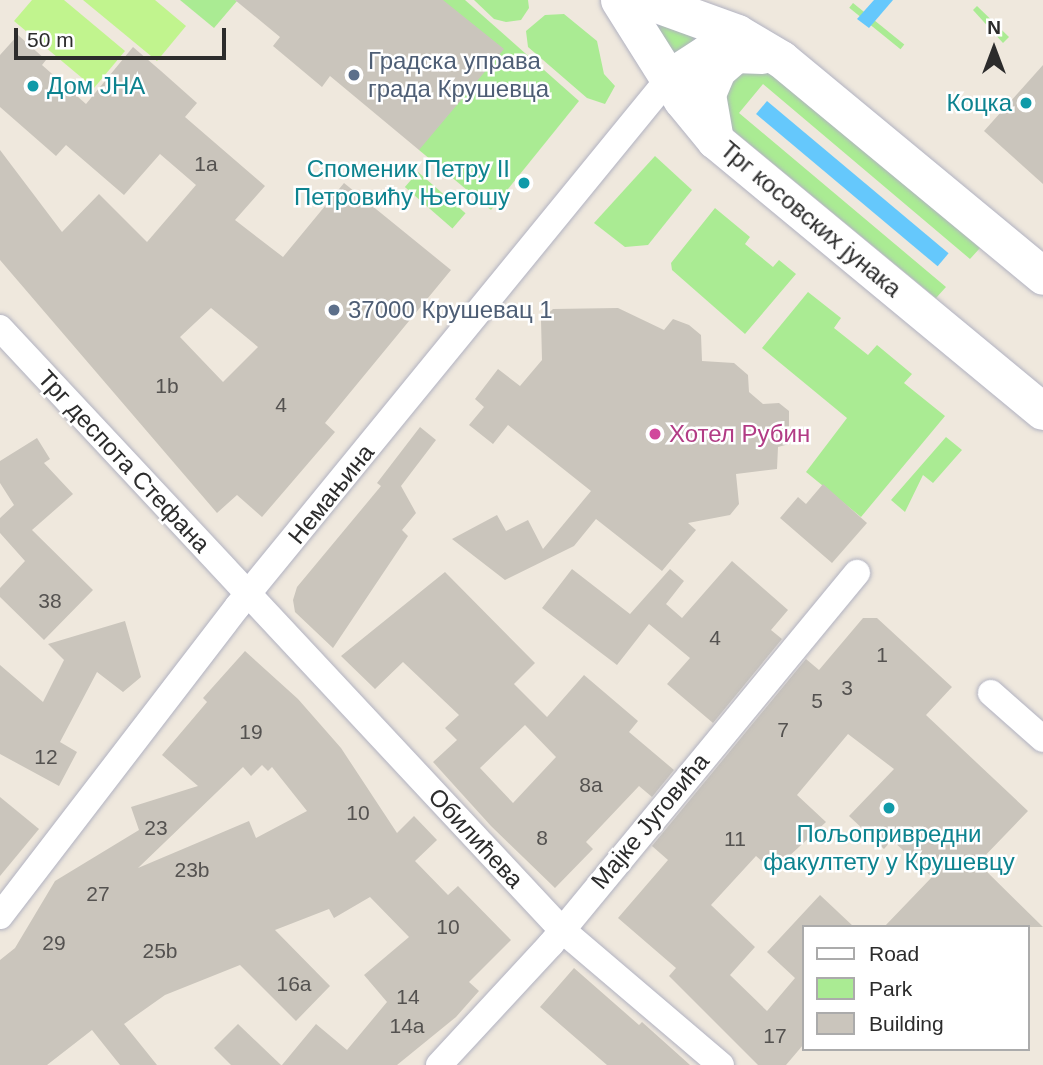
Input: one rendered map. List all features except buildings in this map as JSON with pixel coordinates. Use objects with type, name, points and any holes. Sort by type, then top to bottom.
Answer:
[{"type":"main road","name":"Трг косовских јунака","points":[[619,0],[693,116],[715,140],[1034,399]]},
{"type":"main road","points":[[646,0],[737,33],[781,60],[1040,271]]},
{"type":"main road","points":[[715,140],[707,94],[717,70],[739,51]]},
{"type":"main road","points":[[670,77],[707,53],[739,51],[781,60]]},
{"type":"street","name":"Немањина","points":[[0,916],[249,594],[670,77]]},
{"type":"street","name":"Трг деспота Стефана","points":[[0,328],[249,594]]},
{"type":"street","name":"Мајке Југовића","points":[[439,1065],[561,929],[857,573]]},
{"type":"street","name":"Обилићева","points":[[249,594],[561,929],[721,1065]]},
{"type":"street","points":[[991,693],[1043,739]]},
{"type":"green space","points":[[32,0],[64,0],[125,51],[94,88],[14,21]]},
{"type":"green space","points":[[83,0],[155,0],[186,26],[157,61]]},
{"type":"green space","points":[[180,0],[235,0],[237,1],[214,28]]},
{"type":"green space","points":[[443,0],[465,0],[579,101],[491,210],[419,150]]},
{"type":"green space","points":[[474,0],[528,0],[529,8],[521,20],[506,22],[494,19]]},
{"type":"green space","points":[[853,3],[904,45],[901,49],[849,8]]},
{"type":"green space","points":[[977,6],[1009,37],[1003,43],[973,10]]},
{"type":"green space","points":[[646,10],[712,33],[675,59]]},
{"type":"green space","points":[[564,14],[597,41],[604,74],[615,86],[605,104],[587,98],[528,47],[526,31],[545,15]]},
{"type":"green space","points":[[732,69],[767,70],[980,248],[970,259],[763,84],[739,113],[946,287],[936,298],[729,127],[717,90]]},
{"type":"green space","points":[[655,156],[692,190],[648,245],[625,247],[594,223]]},
{"type":"green space","points":[[418,172],[466,213],[452,228],[405,187]]},
{"type":"green space","points":[[715,208],[750,237],[745,244],[773,267],[779,260],[796,274],[745,334],[672,270],[671,263]]},
{"type":"green space","points":[[808,292],[841,318],[834,328],[868,355],[877,345],[912,374],[904,383],[945,416],[861,517],[806,472],[847,418],[762,348]]},
{"type":"green space","points":[[946,437],[962,450],[933,483],[923,475],[905,512],[891,500]]},
{"type":"water","points":[[874,0],[893,0],[869,28],[857,19]]},
{"type":"water","points":[[767,101],[949,253],[938,266],[756,114]]},
{"type":"place","name":"Градска управа града Крушевца","points":[[354,75]]},
{"type":"place","name":"Дом ЈНА","points":[[33,86]]},
{"type":"place","name":"Коцка","points":[[1026,103]]},
{"type":"place","name":"Споменик Петру II Петровићу Његошу","points":[[524,183]]},
{"type":"place","name":"37000 Крушевац 1","points":[[334,310]]},
{"type":"place","name":"Хотел Рубин","points":[[655,434]]},
{"type":"place","name":"Пољопривредни факултету у Крушевцу","points":[[889,808]]}]
